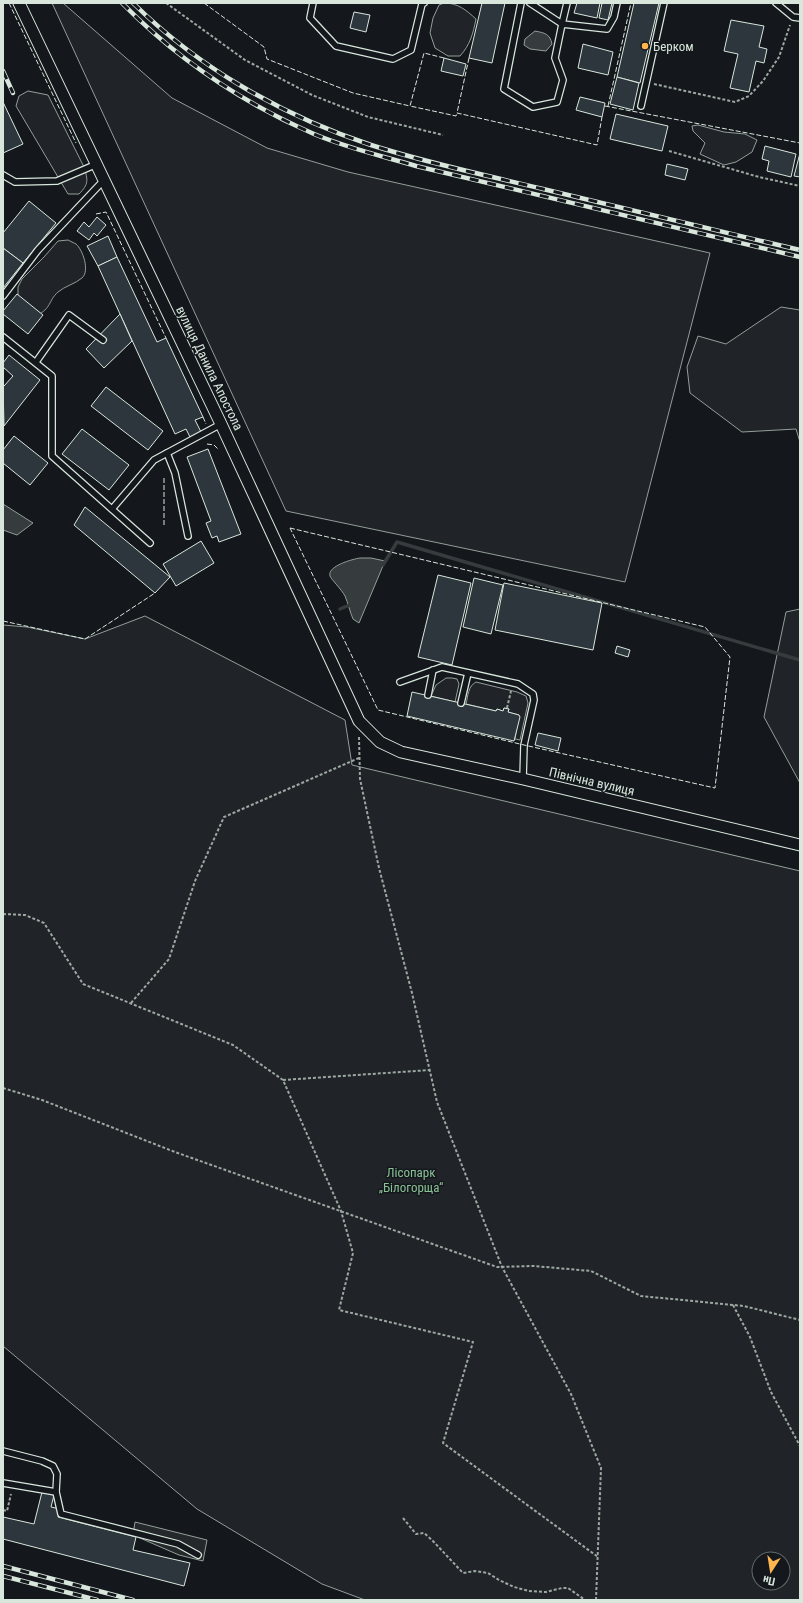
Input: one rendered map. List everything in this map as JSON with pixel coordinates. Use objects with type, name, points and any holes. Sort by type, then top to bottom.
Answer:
[{"type":"street","name":"вулиця Данила Апостола","points":[[19,3],[222,424],[359,721],[380,742]]},
{"type":"street","name":"Північна вулиця","points":[[380,742],[401,752],[523,779],[800,845]]},
{"type":"lane","points":[[313,3],[310,18],[336,46],[393,59],[411,50],[422,4],[424,3]]},
{"type":"lane","points":[[521,3],[504,89],[533,107],[557,102],[563,80],[555,58],[567,3]]},
{"type":"lane","points":[[530,3],[562,24],[607,29],[614,17],[616,3]]},
{"type":"lane","points":[[641,106],[664,3]]},
{"type":"lane","points":[[776,3],[793,17],[800,18]]},
{"type":"lane","points":[[3,176],[15,182],[57,181],[96,164]]},
{"type":"lane","points":[[3,296],[38,250],[104,180]]},
{"type":"lane","points":[[36,362],[69,315],[103,340]]},
{"type":"lane","points":[[3,337],[52,376],[52,456],[150,543]]},
{"type":"lane","points":[[112,509],[154,460],[222,424]]},
{"type":"lane","points":[[167,453],[175,473],[188,536]]},
{"type":"lane","points":[[400,682],[442,667],[513,683],[522,686],[533,694],[534,700],[524,745],[523,779]]},
{"type":"lane","points":[[428,696],[433,670]]},
{"type":"lane","points":[[461,703],[468,673]]},
{"type":"lane","points":[[3,1451],[42,1461],[53,1466],[57,1474],[56,1492],[62,1514],[178,1544],[198,1555]]},
{"type":"lane","points":[[3,1483],[56,1492]]},
{"type":"path","points":[[166,3],[245,60],[312,94],[368,117],[443,135]]},
{"type":"path","points":[[646,82],[735,102],[749,96],[763,81],[779,57],[793,17]]},
{"type":"path","points":[[669,150],[759,177],[800,186]]},
{"type":"path","points":[[507,708],[513,683]]},
{"type":"path","points":[[359,721],[360,779],[379,868],[412,993],[437,1102],[502,1267],[571,1394],[601,1468],[596,1600]]},
{"type":"path","points":[[131,1003],[169,959],[195,881],[224,817],[359,758]]},
{"type":"path","points":[[3,914],[25,915],[44,923],[83,984],[233,1045],[283,1080],[341,1211],[353,1253],[339,1310],[473,1342],[443,1443],[598,1557]]},
{"type":"path","points":[[283,1080],[430,1070]]},
{"type":"path","points":[[3,1088],[42,1100],[175,1152],[468,1257],[502,1267],[534,1266],[591,1271],[641,1296],[744,1306],[800,1320]]},
{"type":"path","points":[[733,1305],[750,1337],[771,1392],[800,1446]]},
{"type":"path","points":[[3,1510],[7,1511],[14,1485]]},
{"type":"path","points":[[403,1518],[416,1534],[424,1533],[432,1540],[463,1573],[475,1571],[488,1573],[514,1587],[529,1591],[546,1592],[568,1588],[585,1600]]},
{"type":"green space","points":[[52,3],[63,3],[172,98],[267,148],[348,172],[710,253],[625,582],[286,511]]},
{"type":"green space","points":[[444,3],[458,6],[476,19],[471,39],[460,56],[448,56],[435,48],[430,33],[433,18],[439,5]]},
{"type":"green space","points":[[28,91],[48,95],[84,167],[87,182],[79,194],[68,194],[16,106],[19,96]]},
{"type":"green space","points":[[698,125],[724,132],[745,134],[757,140],[752,152],[736,162],[724,165],[700,154],[705,143],[693,131],[692,126]]},
{"type":"green space","points":[[68,240],[76,244],[81,251],[85,261],[84,275],[79,280],[58,292],[45,310],[36,316],[18,297],[18,287],[22,279],[58,241]]},
{"type":"green space","points":[[781,307],[800,310],[800,442],[796,429],[742,432],[690,393],[687,367],[698,336],[726,344]]},
{"type":"green space","points":[[800,609],[800,783],[764,717],[786,612]]},
{"type":"green space","name":"Лісопарк „Білогорща“","points":[[145,616],[345,720],[352,765],[800,871],[800,1600],[365,1600],[322,1584],[197,1509],[3,1346],[3,625],[27,627],[85,639]]},
{"type":"green space","points":[[446,678],[457,679],[459,684],[455,702],[431,696],[436,685]]},
{"type":"green space","points":[[476,682],[517,692],[526,696],[528,703],[520,740],[515,739],[519,715],[508,712],[509,709],[504,708],[503,711],[497,709],[496,711],[466,704],[471,686]]},
{"type":"shaded area","points":[[535,31],[544,33],[550,38],[552,44],[546,51],[530,49],[524,45],[525,39]]},
{"type":"shaded area","points":[[3,504],[33,523],[17,535],[3,530]]},
{"type":"shaded area","points":[[360,558],[371,558],[385,561],[359,623],[353,619],[345,596],[332,580],[330,572],[336,566],[347,561]]},
{"type":"shaded area","points":[[135,1522],[207,1540],[203,1561],[179,1555],[133,1535]]},
{"type":"building","points":[[482,3],[505,3],[492,63],[469,58]]},
{"type":"building","points":[[577,3],[600,3],[597,18],[574,13]]},
{"type":"building","points":[[602,3],[612,3],[608,20],[599,18]]},
{"type":"building","points":[[634,3],[659,3],[640,83],[617,77]]},
{"type":"building","points":[[354,12],[370,15],[366,32],[350,28]]},
{"type":"building","points":[[731,20],[764,26],[759,47],[767,49],[764,63],[756,61],[749,92],[730,88],[738,54],[724,51]]},
{"type":"building","points":[[583,44],[613,52],[608,75],[578,68]]},
{"type":"building","points":[[444,58],[466,64],[463,76],[441,71]]},
{"type":"building","points":[[617,77],[639,83],[633,110],[610,104]]},
{"type":"building","points":[[580,97],[605,103],[602,117],[576,110]]},
{"type":"building","points":[[3,102],[23,144],[3,153]]},
{"type":"building","points":[[616,114],[668,126],[662,151],[610,139]]},
{"type":"building","points":[[765,146],[796,154],[791,177],[767,171],[769,161],[762,159]]},
{"type":"building","points":[[800,153],[800,177],[794,176]]},
{"type":"building","points":[[667,164],[688,169],[685,180],[665,175]]},
{"type":"building","points":[[29,201],[56,223],[23,263],[3,248],[3,233]]},
{"type":"building","points":[[97,217],[106,225],[97,236],[94,233],[89,240],[77,231],[84,222],[89,227]]},
{"type":"building","points":[[108,236],[117,257],[98,266],[87,246]]},
{"type":"building","points":[[3,248],[23,263],[3,288]]},
{"type":"building","points":[[117,257],[157,342],[166,338],[203,417],[195,420],[201,432],[190,437],[186,429],[175,434],[98,266]]},
{"type":"building","points":[[17,294],[43,315],[28,334],[3,314],[3,311]]},
{"type":"building","points":[[120,314],[132,341],[104,368],[86,349]]},
{"type":"building","points":[[9,355],[40,380],[4,426],[3,385],[4,386],[13,376],[3,367],[3,363]]},
{"type":"building","points":[[106,387],[163,431],[148,450],[91,406]]},
{"type":"building","points":[[82,429],[129,465],[109,490],[62,454]]},
{"type":"building","points":[[14,436],[48,463],[30,485],[3,463],[3,450]]},
{"type":"building","points":[[208,449],[241,534],[219,542],[217,536],[212,538],[206,523],[211,521],[187,457]]},
{"type":"building","points":[[85,507],[170,577],[155,593],[74,525]]},
{"type":"building","points":[[201,541],[214,563],[176,586],[163,564]]},
{"type":"building","points":[[438,575],[471,583],[452,665],[418,657]]},
{"type":"building","points":[[474,578],[503,585],[491,634],[463,627]]},
{"type":"building","points":[[504,583],[602,603],[593,650],[495,630]]},
{"type":"building","points":[[617,646],[630,650],[628,657],[615,653]]},
{"type":"building","points":[[412,692],[496,711],[497,709],[503,711],[504,708],[509,709],[508,712],[519,715],[520,717],[514,741],[407,716]]},
{"type":"building","points":[[538,733],[561,738],[558,751],[535,745]]},
{"type":"building","points":[[42,1492],[54,1495],[51,1507],[60,1509],[58,1517],[136,1537],[133,1550],[190,1563],[184,1586],[3,1539],[3,1517],[34,1524]]},
{"type":"waterway","points":[[383,565],[397,542],[800,660]]},
{"type":"waterway","points":[[340,609],[352,604]]},
{"type":"railway","points":[[122,3],[165,42],[212,78],[288,122],[326,139],[416,166],[800,257]]},
{"type":"railway","points":[[133,3],[159,27],[214,69],[244,88],[274,104],[306,120],[338,133],[371,145],[435,163],[800,250]]},
{"type":"railway","points":[[3,71],[13,93]]},
{"type":"railway","points":[[3,1566],[133,1600]]},
{"type":"railway","points":[[3,1576],[97,1600]]},
{"type":"fence","points":[[9,3],[76,143]]},
{"type":"fence","points":[[204,3],[264,47],[267,59],[353,93],[410,106]]},
{"type":"fence","points":[[608,106],[631,3]]},
{"type":"fence","points":[[444,58],[424,53],[410,106],[456,116],[457,113]]},
{"type":"fence","points":[[469,58],[457,113],[597,145],[602,117]]},
{"type":"fence","points":[[605,106],[800,143]]},
{"type":"fence","points":[[96,214],[106,212],[166,338]]},
{"type":"fence","points":[[203,417],[206,424]]},
{"type":"fence","points":[[207,444],[214,445],[219,450]]},
{"type":"fence","points":[[164,477],[164,525]]},
{"type":"fence","points":[[290,528],[705,627],[730,657],[715,788],[378,710],[290,528]]},
{"type":"fence","points":[[3,621],[85,639],[155,593]]},
{"type":"place","name":"Берком","points":[[645,46]]}]
